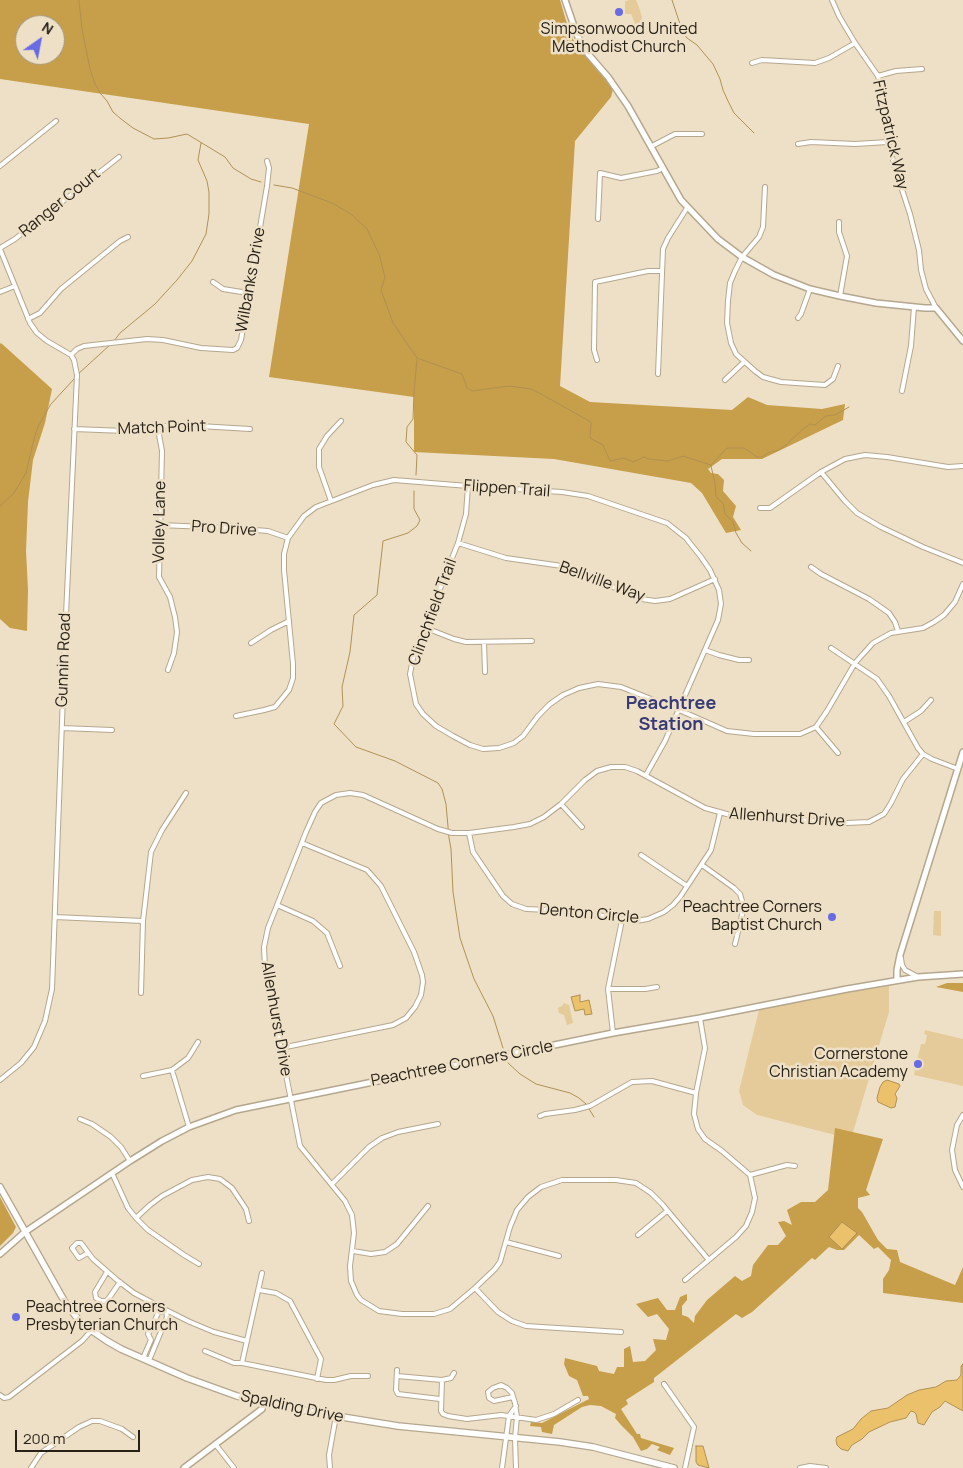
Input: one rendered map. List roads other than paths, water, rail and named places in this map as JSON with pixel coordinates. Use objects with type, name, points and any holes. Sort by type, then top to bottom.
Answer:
[{"type":"main road","name":"Spalding Drive","points":[[0,1187],[74,1316],[91,1331],[121,1349],[208,1386],[264,1403],[336,1416],[398,1426],[593,1447],[674,1468]]},
{"type":"street","points":[[565,0],[577,35],[588,54],[608,77],[628,106],[652,146],[672,185],[688,208],[718,239],[742,257],[774,275],[810,289],[876,303],[936,308],[963,341]]},
{"type":"street","name":"Fitzpatrick Way","points":[[832,0],[855,43],[878,76],[884,101],[888,142],[918,244],[921,270],[926,289],[936,308]]},
{"type":"street","points":[[752,63],[762,60],[815,63],[829,58],[855,43]]},
{"type":"street","points":[[878,76],[896,71],[922,69]]},
{"type":"street","points":[[0,166],[56,121]]},
{"type":"street","points":[[652,146],[675,134],[702,134]]},
{"type":"street","points":[[798,144],[811,142],[855,144],[888,142]]},
{"type":"street","name":"Ranger Court","points":[[0,248],[15,239],[120,157]]},
{"type":"street","name":"Wilbanks Drive","points":[[71,356],[77,349],[84,346],[147,339],[163,340],[201,348],[233,350],[237,348],[241,340],[269,168],[267,161]]},
{"type":"street","points":[[598,219],[600,173],[621,178],[657,171],[663,168]]},
{"type":"street","points":[[765,187],[763,227],[759,237],[742,257],[730,283],[727,323],[730,343],[736,354],[763,377],[781,382],[825,385],[833,379],[838,366]]},
{"type":"street","points":[[658,374],[663,249],[688,208]]},
{"type":"street","points":[[839,222],[839,232],[847,256],[840,296]]},
{"type":"street","points":[[28,319],[40,313],[61,289],[120,241],[128,237]]},
{"type":"street","points":[[0,248],[28,319],[37,333],[46,341],[71,356]]},
{"type":"street","points":[[597,360],[594,350],[595,282],[648,271],[662,271]]},
{"type":"street","points":[[213,282],[223,289],[248,293]]},
{"type":"street","points":[[0,292],[15,286]]},
{"type":"street","points":[[798,318],[810,289]]},
{"type":"street","points":[[902,391],[911,346],[914,307]]},
{"type":"street","name":"Gunnin Road","points":[[0,1080],[21,1063],[34,1047],[45,1021],[52,989],[77,375],[74,360],[71,356]]},
{"type":"street","points":[[725,380],[744,362]]},
{"type":"street","points":[[331,501],[319,467],[320,449],[327,436],[341,421]]},
{"type":"street","name":"Match Point","points":[[74,429],[125,431],[158,429],[169,425],[250,429]]},
{"type":"street","name":"Volley Lane","points":[[158,429],[162,451],[159,576],[170,597],[177,632],[174,653],[168,670]]},
{"type":"street","points":[[760,508],[770,508],[821,472],[845,459],[865,456],[948,468],[963,466]]},
{"type":"street","points":[[821,472],[845,502],[857,513],[923,547],[963,563]]},
{"type":"street","name":"Flippen Trail","points":[[236,716],[275,706],[289,690],[293,678],[284,554],[288,538],[304,516],[316,507],[373,485],[394,480],[562,492],[588,496],[667,523],[686,538],[710,570],[719,590],[721,604],[718,620],[665,741],[646,776]]},
{"type":"street","name":"Clinchfield Trail","points":[[468,486],[466,514],[458,543],[413,658],[410,674],[416,704],[423,714],[436,726],[470,745],[483,749],[498,748],[514,743],[523,736],[538,716],[556,699],[579,688],[598,684],[621,687],[736,732],[800,734],[816,727]]},
{"type":"street","name":"Pro Drive","points":[[160,525],[259,530],[288,538]]},
{"type":"street","name":"Bellville Way","points":[[458,543],[506,558],[562,566],[642,599],[655,601],[670,599],[715,579]]},
{"type":"street","points":[[811,567],[869,599],[890,613],[898,631]]},
{"type":"street","points":[[838,753],[816,727],[855,664],[873,643],[891,633],[923,628],[944,615],[955,602],[963,584]]},
{"type":"street","points":[[251,643],[289,621]]},
{"type":"street","points":[[426,628],[466,642],[532,641]]},
{"type":"street","points":[[484,642],[485,672]]},
{"type":"street","points":[[831,648],[878,679],[923,754],[932,760],[958,769]]},
{"type":"street","points":[[705,650],[739,660],[749,660]]},
{"type":"street","points":[[904,722],[921,711],[932,700]]},
{"type":"street","points":[[62,728],[112,730]]},
{"type":"street","points":[[897,980],[900,955],[963,752]]},
{"type":"street","name":"Allenhurst Drive","points":[[708,1259],[651,1193],[636,1183],[616,1180],[562,1180],[541,1187],[528,1197],[517,1210],[500,1262],[476,1288],[450,1308],[434,1314],[402,1314],[379,1311],[361,1300],[351,1281],[350,1266],[354,1233],[352,1215],[345,1200],[300,1146],[265,968],[264,948],[268,928],[315,812],[322,803],[336,795],[350,793],[363,795],[438,829],[459,834],[530,824],[544,817],[561,804],[597,771],[612,766],[625,767],[646,776],[700,805],[720,813],[734,816],[811,821],[869,822],[884,814],[903,779],[923,754]]},
{"type":"street","points":[[141,993],[143,921],[151,852],[162,830],[186,793]]},
{"type":"street","points":[[561,804],[582,827]]},
{"type":"street","name":"Denton Circle","points":[[469,833],[473,852],[502,896],[512,904],[526,909],[573,911],[635,921],[648,919],[664,912],[673,905],[711,850],[720,813]]},
{"type":"street","points":[[281,1048],[393,1025],[406,1018],[415,1007],[423,982],[414,952],[381,886],[367,870],[302,843]]},
{"type":"street","points":[[641,855],[687,886]]},
{"type":"street","points":[[702,865],[740,894],[743,904],[742,915],[735,944]]},
{"type":"street","points":[[277,905],[313,920],[327,932],[340,966]]},
{"type":"street","points":[[55,917],[143,921]]},
{"type":"street","points":[[613,1033],[608,989],[622,920]]},
{"type":"street","points":[[900,955],[905,970],[918,977]]},
{"type":"street","name":"Peachtree Corners Circle","points":[[0,1254],[26,1232],[162,1141],[189,1127],[236,1110],[613,1033],[897,980],[963,974]]},
{"type":"street","points":[[608,989],[645,989],[657,987]]},
{"type":"street","points":[[685,1280],[746,1226],[755,1198],[750,1175],[706,1140],[698,1129],[694,1114],[705,1048],[700,1018]]},
{"type":"street","points":[[143,1076],[172,1070],[188,1058],[198,1042]]},
{"type":"street","points":[[172,1070],[189,1127]]},
{"type":"street","points":[[540,1116],[590,1106],[632,1082],[652,1081],[696,1093]]},
{"type":"street","points":[[963,1115],[957,1125],[952,1150],[955,1170],[963,1187]]},
{"type":"street","points":[[80,1119],[92,1124],[111,1137],[121,1147],[130,1161]]},
{"type":"street","points":[[332,1184],[369,1147],[382,1138],[398,1132],[438,1124]]},
{"type":"street","points":[[750,1175],[794,1166]]},
{"type":"street","points":[[112,1173],[128,1208],[136,1218],[148,1230],[199,1264]]},
{"type":"street","points":[[136,1218],[150,1204],[162,1196],[192,1180],[208,1177],[220,1179],[232,1188],[246,1209],[249,1221]]},
{"type":"street","points":[[353,1251],[372,1254],[385,1252],[397,1244],[428,1206]]},
{"type":"street","points":[[638,1235],[668,1211]]},
{"type":"street","points":[[506,1242],[559,1256]]},
{"type":"street","points":[[88,1253],[93,1260],[134,1293],[190,1322],[214,1332],[247,1341]]},
{"type":"street","points":[[107,1272],[95,1292],[96,1298],[106,1301],[120,1282]]},
{"type":"street","points":[[242,1363],[262,1273]]},
{"type":"street","points":[[476,1288],[498,1312],[512,1321],[526,1326],[620,1332]]},
{"type":"street","points":[[259,1290],[276,1293],[290,1301],[321,1359],[316,1378]]},
{"type":"street","points":[[156,1342],[151,1340],[148,1334],[158,1313],[166,1310]]},
{"type":"street","points":[[151,1340],[144,1356],[146,1360],[150,1358],[167,1317],[166,1310]]},
{"type":"street","points":[[0,1395],[4,1398],[9,1397],[82,1341],[91,1331]]},
{"type":"street","points":[[205,1351],[234,1362],[316,1378],[334,1380],[351,1376],[368,1376]]},
{"type":"street","points":[[397,1370],[396,1390],[398,1394],[440,1399]]},
{"type":"street","points":[[397,1376],[442,1380],[451,1378],[454,1373]]},
{"type":"street","points":[[442,1380],[441,1411],[448,1416],[466,1419],[495,1414],[536,1420],[554,1414],[578,1400]]},
{"type":"street","points":[[664,1384],[694,1427],[685,1468]]},
{"type":"street","points":[[513,1397],[494,1401],[489,1398],[488,1392],[501,1385],[507,1388],[513,1397],[517,1417],[515,1438],[516,1468]]},
{"type":"street","points":[[184,1468],[262,1409],[264,1403]]},
{"type":"street","points":[[502,1468],[509,1416],[516,1406]]},
{"type":"street","points":[[330,1468],[329,1455],[336,1416]]},
{"type":"street","points":[[30,1468],[41,1453],[79,1427],[92,1421],[100,1421],[122,1429],[133,1437]]},
{"type":"street","points":[[216,1445],[234,1468]]},
{"type":"street","points":[[800,1468],[826,1468]]},
{"type":"waterway","points":[[79,0],[82,29],[90,69],[95,84],[113,112],[133,128],[154,139],[187,134],[225,157],[233,168],[251,179],[261,182]]},
{"type":"waterway","points":[[672,0],[683,33],[697,45],[713,64],[734,113],[754,133]]},
{"type":"waterway","points":[[114,341],[120,333],[155,304],[177,280],[192,261],[206,234],[209,214],[209,192],[207,181],[198,160],[201,143]]},
{"type":"waterway","points":[[274,185],[292,188],[332,203],[351,214],[367,229],[379,254],[385,277],[381,290],[393,323],[417,358],[462,374],[467,388],[472,391],[509,386],[531,389],[541,394],[591,422],[590,438],[603,445],[610,461],[624,458],[633,462],[644,457],[668,461],[683,456],[711,465]]},
{"type":"waterway","points":[[77,375],[111,344]]},
{"type":"waterway","points":[[416,475],[417,455],[406,442],[407,427],[413,419],[417,359]]},
{"type":"waterway","points":[[0,506],[14,493],[26,473],[34,439],[45,414],[51,404],[75,378]]},
{"type":"waterway","points":[[711,465],[727,448],[744,448],[757,457],[762,457],[779,450],[810,424],[815,425],[826,416],[835,415],[849,407]]},
{"type":"waterway","points":[[711,466],[716,497],[723,503],[725,514],[733,522],[736,533],[742,543],[751,551]]},
{"type":"waterway","points":[[414,491],[414,509],[420,520],[417,526],[408,533],[383,541],[377,595],[354,615],[350,652],[342,687],[343,706],[334,724],[356,747],[395,761],[438,783],[442,789],[446,804],[453,892],[460,938],[474,979],[493,1016],[503,1048]]},
{"type":"waterway","points":[[508,1063],[520,1074],[536,1084],[570,1093],[579,1098],[586,1104],[594,1117]]},
{"type":"place","name":"Simpsonwood United Methodist Church","points":[[619,12]]},
{"type":"place","name":"Peachtree Corners Baptist Church","points":[[832,917]]},
{"type":"place","name":"Cornerstone Christian Academy","points":[[918,1064]]},
{"type":"place","name":"Peachtree Corners Presbyterian Church","points":[[16,1317]]},
{"type":"district","name":"Peachtree Station","points":[[671,714]]}]
